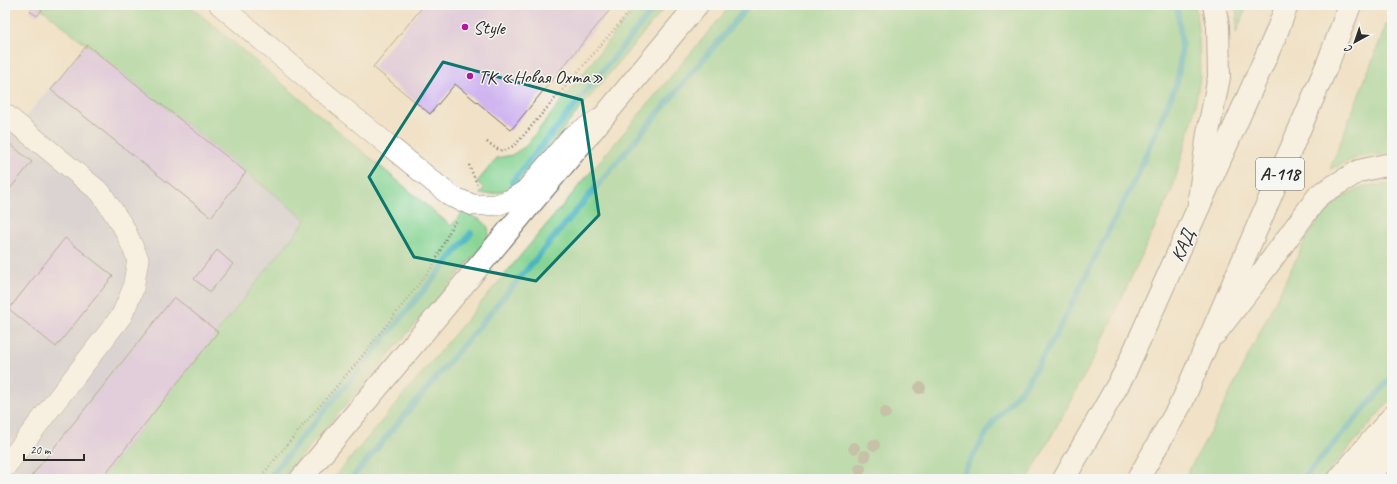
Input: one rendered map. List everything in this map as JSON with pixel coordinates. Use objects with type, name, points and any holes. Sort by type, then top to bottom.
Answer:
[{"type":"main road","points":[[301,479],[697,5]]},
{"type":"main road","points":[[316,479],[712,5]]},
{"type":"main road","points":[[1197,211],[1208,133],[1219,77],[1218,26],[1214,5]]},
{"type":"main road","name":"КАД","points":[[1064,479],[1124,374],[1276,34],[1287,5]]},
{"type":"main road","name":"А-118","points":[[1138,479],[1182,402],[1328,62],[1350,5]]},
{"type":"main road","points":[[1208,343],[1319,195],[1359,171],[1386,165],[1392,167]]},
{"type":"main road","points":[[1339,479],[1392,417]]},
{"type":"main road","points":[[1367,479],[1392,449]]},
{"type":"street","points":[[220,5],[452,197],[473,205],[496,205],[510,200],[524,191],[570,137],[603,117]]},
{"type":"street","points":[[5,114],[101,193],[124,228],[138,259],[134,289],[122,315],[5,468]]},
{"type":"path","points":[[487,142],[500,151],[507,151],[516,143],[635,5]]},
{"type":"path","points":[[259,479],[355,365],[433,266],[450,228],[461,213],[473,205]]},
{"type":"highlighted area","points":[[443,62],[582,100],[599,215],[536,281],[414,257],[369,177]]},
{"type":"shaded area","points":[[87,44],[306,220],[101,479],[5,479],[5,140]]},
{"type":"green space","points":[[37,5],[189,5],[451,226],[463,212],[479,219],[486,225],[489,235],[487,241],[282,479],[101,479],[306,220]]},
{"type":"green space","points":[[637,5],[667,5],[521,179],[511,187],[502,191],[480,194],[484,188],[477,182],[497,158],[512,155],[526,146]]},
{"type":"green space","points":[[731,5],[1195,5],[1199,41],[1200,77],[1193,118],[1172,190],[1095,356],[1028,479],[333,479]]},
{"type":"green space","points":[[1235,5],[1247,5],[1236,33],[1237,15]]},
{"type":"green space","points":[[1392,10],[1392,153],[1359,157],[1330,169]]},
{"type":"green space","points":[[1392,184],[1392,398],[1323,479],[1184,479],[1213,427],[1306,239],[1322,215],[1343,197],[1365,186]]},
{"type":"building","points":[[35,5],[42,10],[37,16],[30,11]]},
{"type":"building","name":"ТК «Новая Охта»","points":[[424,5],[614,5],[511,130],[455,84],[430,114],[373,67]]},
{"type":"building","points":[[87,45],[246,172],[211,217],[51,90]]},
{"type":"building","points":[[5,140],[32,162],[9,190],[5,186]]},
{"type":"building","points":[[65,238],[113,276],[56,347],[9,309]]},
{"type":"building","points":[[217,250],[233,264],[210,292],[194,279]]},
{"type":"building","points":[[174,297],[218,332],[101,479],[29,479]]},
{"type":"waterway","points":[[512,182],[657,5]]},
{"type":"waterway","points":[[351,479],[749,5]]},
{"type":"waterway","points":[[960,479],[992,424],[1027,383],[1057,333],[1138,173],[1177,83],[1182,47],[1177,5]]},
{"type":"waterway","points":[[268,479],[471,233]]},
{"type":"waterway","points":[[1303,479],[1392,377]]},
{"type":"place","name":"Style","points":[[465,27]]},
{"type":"place","name":"ТК «Новая Охта»","points":[[470,76]]}]
